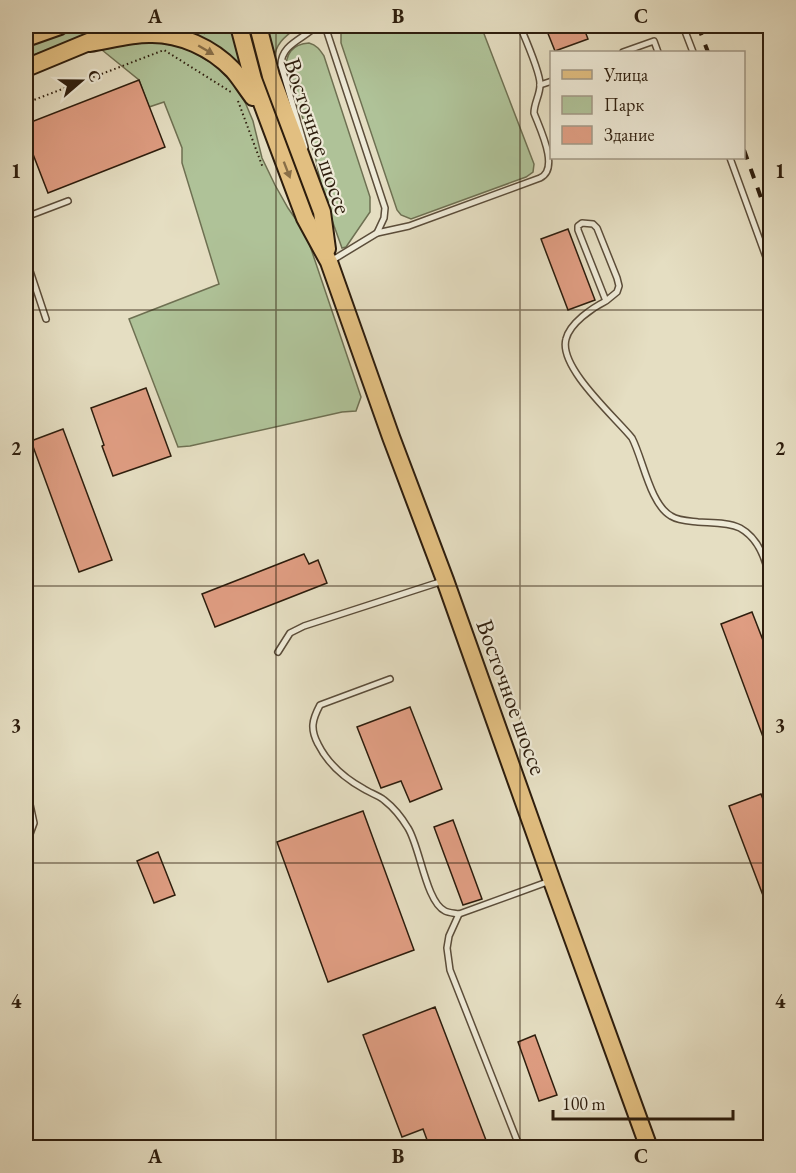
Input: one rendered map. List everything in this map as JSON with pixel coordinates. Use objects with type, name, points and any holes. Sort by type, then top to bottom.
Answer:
[{"type":"main road","points":[[26,38],[60,26]]},
{"type":"main road","points":[[26,68],[128,26]]},
{"type":"main road","points":[[239,26],[253,79],[269,123]]},
{"type":"main road","name":"Восточное шоссе","points":[[258,26],[272,76],[322,212],[329,262]]},
{"type":"main road","points":[[89,43],[147,34],[164,34],[188,40],[220,58],[232,69],[269,123]]},
{"type":"main road","name":"Восточное шоссе","points":[[269,123],[305,218],[329,262],[649,1148]]},
{"type":"lane","points":[[314,193],[303,136],[281,65],[281,57],[296,40],[316,26]]},
{"type":"lane","points":[[325,26],[385,208],[384,218],[377,233]]},
{"type":"lane","points":[[329,262],[377,233],[409,226],[544,176],[548,170],[548,151],[534,113],[540,85],[520,26]]},
{"type":"lane","points":[[683,26],[693,51]]},
{"type":"lane","points":[[626,51],[654,41],[658,51]]},
{"type":"lane","points":[[540,85],[550,82]]},
{"type":"lane","points":[[730,159],[771,268]]},
{"type":"lane","points":[[26,218],[68,201]]},
{"type":"lane","points":[[606,301],[578,230],[578,226],[582,223],[593,224],[597,228],[619,286],[617,292],[606,301],[597,305],[571,329],[565,340],[569,361],[577,376],[632,438],[657,502],[664,510],[672,517],[686,521],[724,524],[739,528],[756,542],[764,556],[771,583]]},
{"type":"lane","points":[[26,259],[46,319]]},
{"type":"lane","points":[[278,652],[290,633],[304,626],[445,580]]},
{"type":"lane","points":[[390,679],[320,705],[312,728],[317,743],[328,761],[343,775],[383,799],[409,829],[436,903],[444,911],[459,914],[552,881]]},
{"type":"lane","points":[[26,786],[34,823],[26,842]]},
{"type":"lane","points":[[459,914],[449,936],[447,948],[450,970],[520,1148]]},
{"type":"path","points":[[26,103],[164,50],[236,96],[263,168]]},
{"type":"green space","points":[[78,26],[110,26],[26,58],[26,45]]},
{"type":"green space","points":[[153,26],[232,26],[242,69],[202,39],[180,30]]},
{"type":"green space","points":[[265,26],[299,26],[279,44],[274,59]]},
{"type":"green space","points":[[341,26],[481,26],[534,164],[533,172],[526,177],[411,219],[401,215],[397,210],[341,43]]},
{"type":"green space","points":[[149,42],[174,45],[191,51],[212,63],[232,82],[245,102],[253,121],[262,158],[288,208],[306,234],[361,397],[356,411],[178,447],[129,319],[219,284],[182,163],[182,148],[164,102],[149,107],[139,80],[102,50]]},
{"type":"green space","points":[[309,43],[316,46],[324,56],[370,197],[370,212],[346,247],[342,248],[323,195],[315,155],[286,65],[288,55],[294,48]]},
{"type":"building","points":[[545,26],[583,26],[588,39],[555,51]]},
{"type":"building","points":[[139,80],[165,147],[48,193],[26,136],[26,124]]},
{"type":"building","points":[[568,229],[595,300],[568,310],[541,239]]},
{"type":"building","points":[[146,388],[171,456],[113,476],[91,408]]},
{"type":"building","points":[[63,429],[112,560],[79,572],[31,441]]},
{"type":"building","points":[[304,554],[309,564],[318,560],[327,583],[215,627],[202,594]]},
{"type":"building","points":[[752,612],[771,661],[769,753],[721,624]]},
{"type":"building","points":[[410,707],[442,789],[410,802],[401,781],[381,788],[357,727]]},
{"type":"building","points":[[761,794],[771,820],[770,914],[729,806]]},
{"type":"building","points":[[363,811],[414,950],[328,982],[277,842]]},
{"type":"building","points":[[453,820],[482,899],[463,905],[434,827]]},
{"type":"building","points":[[158,852],[175,895],[154,903],[137,861]]},
{"type":"building","points":[[435,1007],[489,1148],[430,1148],[423,1129],[402,1137],[363,1035]]},
{"type":"building","points":[[535,1035],[557,1095],[539,1101],[518,1042]]},
{"type":"railway","points":[[698,26],[708,51]]},
{"type":"railway","points":[[745,153],[770,223]]}]
